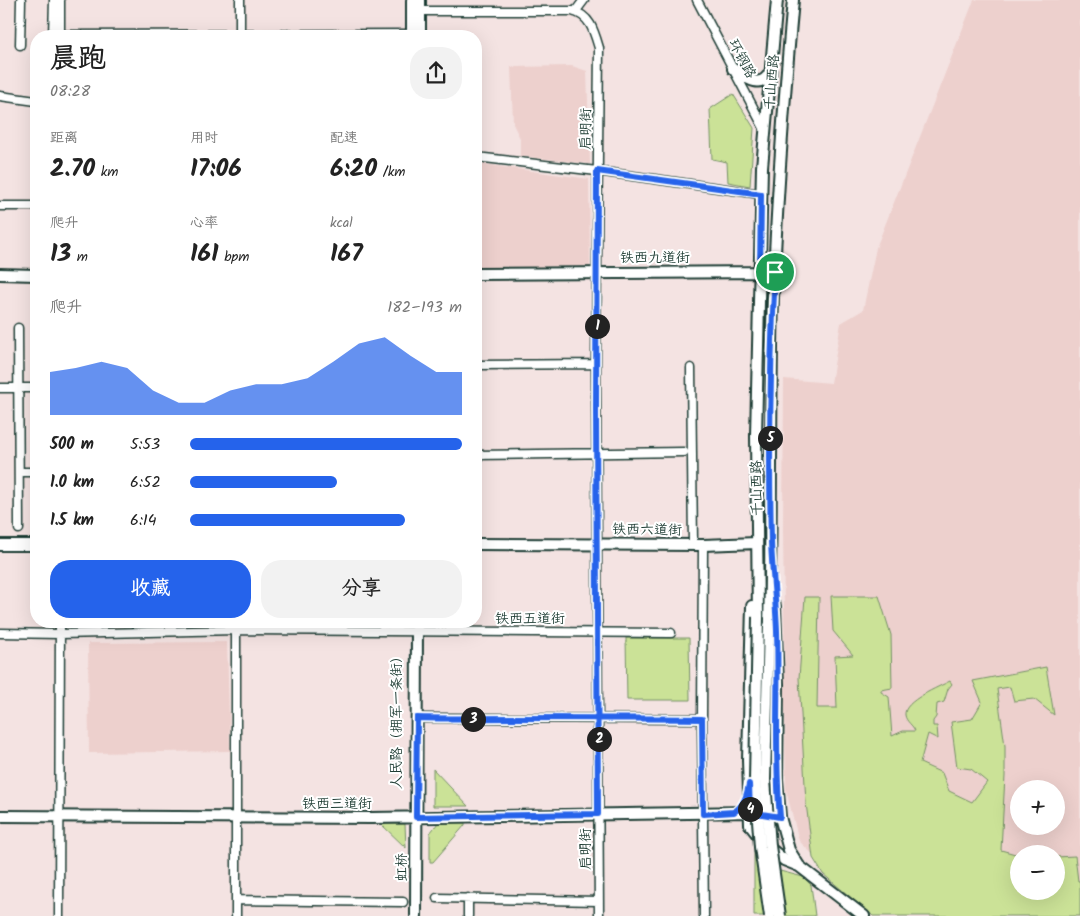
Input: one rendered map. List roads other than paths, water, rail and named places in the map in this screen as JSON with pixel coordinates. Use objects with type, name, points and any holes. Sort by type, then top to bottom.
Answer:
[{"type":"main road","points":[[412,0],[415,30]]},
{"type":"main road","points":[[416,30],[420,0]]},
{"type":"main road","name":"千山西路","points":[[770,916],[760,847],[755,780],[758,617],[756,436],[761,194],[777,0]]},
{"type":"main road","name":"千山西路","points":[[780,916],[770,846],[765,780],[771,542],[770,443],[775,272],[782,120],[793,0]]},
{"type":"main road","points":[[733,69],[745,78],[761,82],[767,78],[770,72]]},
{"type":"main road","name":"铁西九道街","points":[[482,274],[775,272]]},
{"type":"main road","points":[[0,274],[30,275]]},
{"type":"main road","points":[[771,542],[777,629],[776,779],[780,817],[789,850],[799,866]]},
{"type":"main road","name":"铁西六道街","points":[[482,544],[698,545],[758,543]]},
{"type":"main road","points":[[0,545],[30,545]]},
{"type":"main road","points":[[750,825],[751,615],[758,558]]},
{"type":"main road","points":[[414,628],[417,718],[414,817]]},
{"type":"main road","name":"人民路（拥军一条街）","points":[[414,628],[414,817]]},
{"type":"main road","points":[[749,784],[744,802],[734,812],[744,818],[764,843],[784,860],[799,866],[864,916]]},
{"type":"main road","name":"铁西三道街","points":[[0,816],[414,817],[750,812],[780,817]]},
{"type":"main road","name":"虹桥","points":[[414,817],[416,916]]},
{"type":"street","points":[[20,0],[20,45]]},
{"type":"street","points":[[54,0],[57,30]]},
{"type":"street","points":[[58,30],[60,0]]},
{"type":"street","points":[[240,0],[240,30]]},
{"type":"street","points":[[420,11],[575,12],[584,0]]},
{"type":"street","name":"环钢路","points":[[697,0],[765,130]]},
{"type":"street","name":"启明街","points":[[575,12],[588,20],[594,30],[599,48],[596,364],[599,916]]},
{"type":"street","points":[[0,96],[30,100]]},
{"type":"street","points":[[482,158],[597,171],[761,194]]},
{"type":"street","points":[[0,206],[30,206]]},
{"type":"street","points":[[18,328],[19,529]]},
{"type":"street","points":[[482,364],[596,364]]},
{"type":"street","points":[[691,368],[698,545],[704,916]]},
{"type":"street","points":[[0,388],[30,388]]},
{"type":"street","points":[[482,455],[684,452]]},
{"type":"street","points":[[19,472],[30,472]]},
{"type":"street","points":[[60,628],[60,916]]},
{"type":"street","name":"铁西五道街","points":[[0,633],[60,634],[325,628]]},
{"type":"street","name":"铁西五道街","points":[[482,628],[671,633]]},
{"type":"street","points":[[236,630],[236,916]]},
{"type":"street","points":[[417,718],[702,719]]},
{"type":"street","points":[[437,898],[599,901]]},
{"type":"street","points":[[468,898],[468,916]]},
{"type":"street","points":[[236,900],[403,902]]}]
